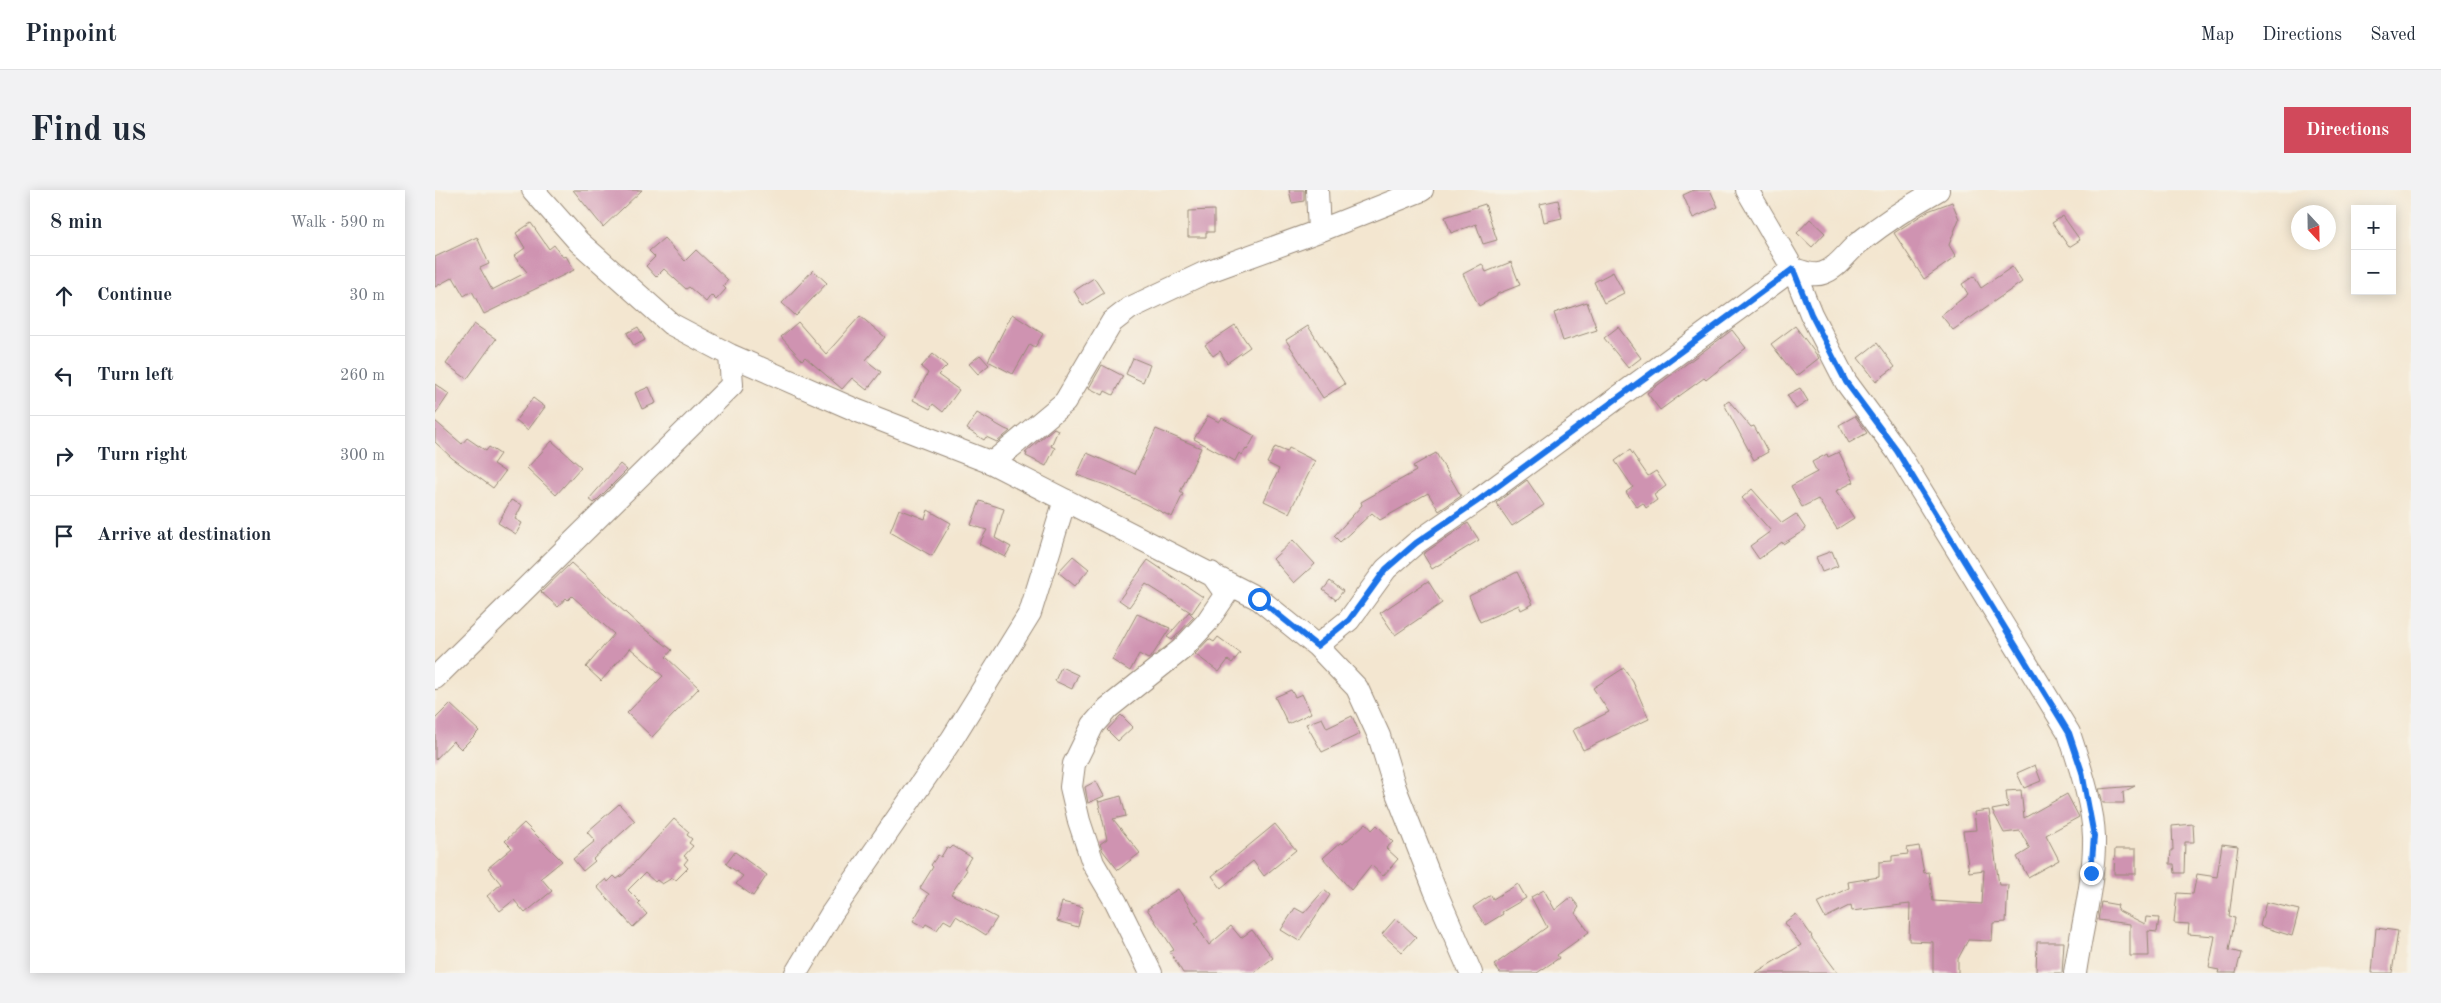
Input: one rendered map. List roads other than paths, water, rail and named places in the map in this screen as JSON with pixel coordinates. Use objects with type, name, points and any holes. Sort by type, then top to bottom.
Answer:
[{"type":"street","points":[[533,190],[579,242],[671,324],[730,355],[858,411],[992,463],[1210,572],[1259,599],[1317,646],[1357,688],[1375,728],[1395,788],[1431,880],[1471,973]]},
{"type":"street","points":[[1317,190],[1319,232]]},
{"type":"street","points":[[992,463],[1065,402],[1112,322],[1130,308],[1204,273],[1319,232],[1422,190]]},
{"type":"street","points":[[1747,190],[1793,269],[1811,314],[1846,382],[1897,451],[2069,733],[2082,772],[2094,836],[2091,873],[2075,973]]},
{"type":"street","points":[[1793,269],[1813,275],[1823,273],[1835,266],[1858,242],[1938,190]]},
{"type":"street","points":[[1317,646],[1349,620],[1386,569],[1416,543],[1479,500],[1793,269]]},
{"type":"street","points":[[435,678],[732,385],[730,355]]},
{"type":"street","points":[[796,973],[832,914],[952,739],[1030,613],[1065,500]]},
{"type":"street","points":[[1150,972],[1116,902],[1093,863],[1079,821],[1071,787],[1074,764],[1093,725],[1108,708],[1181,649],[1207,622],[1226,594],[1210,572]]}]
